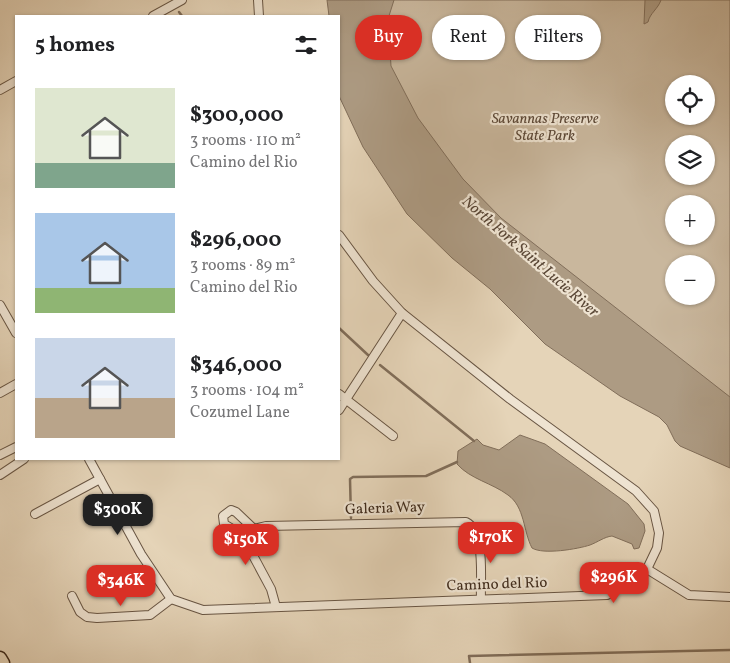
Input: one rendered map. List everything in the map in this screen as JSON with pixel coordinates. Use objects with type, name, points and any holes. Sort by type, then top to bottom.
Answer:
[{"type":"main road","points":[[0,658],[3,663]]},
{"type":"street","points":[[154,15],[182,0]]},
{"type":"street","points":[[258,0],[259,15]]},
{"type":"street","points":[[0,90],[15,82]]},
{"type":"street","name":"Camino del Rio","points":[[171,599],[203,610],[607,595],[627,584],[647,569],[657,548],[659,533],[654,511],[636,490],[510,400],[402,313],[373,281],[340,235]]},
{"type":"street","points":[[0,305],[15,331]]},
{"type":"street","points":[[340,408],[402,313]]},
{"type":"street","points":[[0,393],[15,385]]},
{"type":"street","points":[[340,395],[345,401],[393,436]]},
{"type":"street","points":[[0,455],[15,448]]},
{"type":"street","points":[[0,475],[22,460]]},
{"type":"street","points":[[72,596],[80,612],[87,617],[97,618],[150,615],[171,599],[141,554],[90,460]]},
{"type":"street","points":[[35,514],[100,479]]},
{"type":"street","points":[[249,539],[224,524],[223,516],[231,510],[236,512],[254,529],[249,539],[249,548],[271,589],[276,607]]},
{"type":"street","name":"Galeria Way","points":[[254,529],[266,526],[466,522],[472,526],[479,544],[481,599]]},
{"type":"street","points":[[647,569],[689,595],[730,597]]},
{"type":"green space","name":"Savannas Preserve State Park","points":[[370,0],[730,0],[730,437],[422,195],[386,60],[422,60],[422,15],[374,15]]},
{"type":"water","name":"North Fork Saint Lucie River","points":[[327,0],[394,0],[389,15],[355,15],[355,60],[391,60],[391,66],[418,118],[463,179],[501,218],[730,397],[730,468],[680,446],[675,441],[667,425],[659,417],[620,396],[545,344],[490,289],[452,258],[407,214],[363,147],[340,98],[340,15],[329,15]]},
{"type":"water","points":[[645,0],[661,0],[648,22],[644,24]]},
{"type":"water","points":[[520,435],[545,444],[628,504],[644,524],[645,531],[639,548],[634,549],[632,544],[612,536],[590,545],[569,550],[544,551],[532,548],[521,513],[514,500],[502,491],[468,473],[457,464],[458,451],[477,439],[483,445],[499,450]]},
{"type":"waterway","points":[[340,329],[368,355]]},
{"type":"waterway","points":[[380,365],[474,441]]},
{"type":"waterway","points":[[351,518],[350,479],[353,477],[426,476],[457,462]]},
{"type":"waterway","points":[[470,663],[469,656],[730,650]]}]
